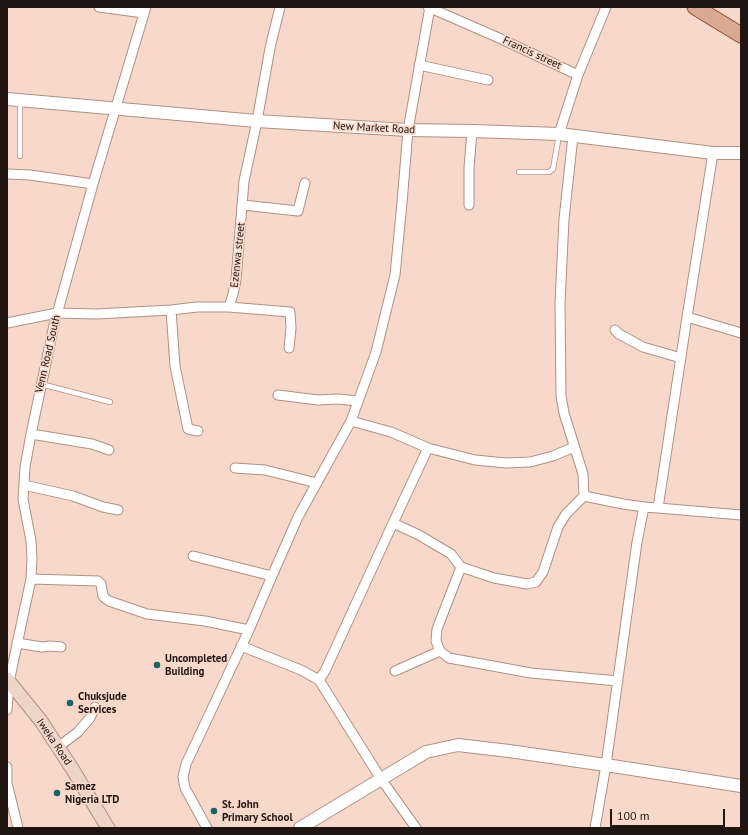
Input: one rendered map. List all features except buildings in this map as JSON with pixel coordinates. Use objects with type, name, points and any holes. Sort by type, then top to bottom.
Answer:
[{"type":"main road","points":[[695,7],[741,35]]},
{"type":"main road","name":"Iweka Road","points":[[8,680],[58,747],[108,828]]},
{"type":"street","points":[[98,7],[145,10]]},
{"type":"street","name":"Ezenwa street","points":[[229,308],[236,280],[244,181],[258,121],[270,48],[280,7]]},
{"type":"street","points":[[207,828],[185,788],[183,777],[186,764],[249,630],[298,517],[351,421],[376,352],[395,274],[408,130],[429,7]]},
{"type":"street","name":"Francis street","points":[[429,7],[578,75]]},
{"type":"street","points":[[559,134],[578,75],[606,7]]},
{"type":"street","name":"Venn Road South","points":[[7,710],[8,680],[31,579],[31,541],[23,499],[25,467],[31,434],[57,313],[115,108],[145,10]]},
{"type":"street","points":[[419,65],[488,80]]},
{"type":"street","name":"New Market Road","points":[[7,98],[258,121],[408,130],[472,130],[559,134],[714,153],[741,153]]},
{"type":"street","points":[[469,205],[469,168],[472,130]]},
{"type":"street","points":[[393,523],[419,535],[451,554],[461,567],[494,578],[527,584],[536,582],[543,572],[558,528],[566,514],[584,496],[583,474],[564,413],[562,396],[560,303],[564,219],[573,136]]},
{"type":"street","points":[[658,508],[714,153]]},
{"type":"street","points":[[7,174],[93,184]]},
{"type":"street","points":[[243,205],[298,211],[305,183]]},
{"type":"street","points":[[7,323],[57,313],[96,314],[197,307],[290,312],[291,328],[289,348]]},
{"type":"street","points":[[171,310],[175,366],[188,429],[198,431]]},
{"type":"street","points":[[687,317],[741,333]]},
{"type":"street","points":[[615,330],[619,334],[643,347],[681,358]]},
{"type":"street","points":[[278,395],[318,400],[338,399],[358,401]]},
{"type":"street","points":[[351,421],[391,432],[428,448],[475,460],[506,463],[530,462],[553,456],[574,447]]},
{"type":"street","points":[[31,434],[92,444],[109,450]]},
{"type":"street","points":[[319,680],[428,448]]},
{"type":"street","points":[[235,468],[265,470],[317,483]]},
{"type":"street","points":[[24,485],[73,496],[103,507],[118,510]]},
{"type":"street","points":[[584,496],[644,507],[741,515]]},
{"type":"street","points":[[595,828],[606,765],[637,542],[644,507]]},
{"type":"street","points":[[193,556],[272,576]]},
{"type":"street","points":[[461,567],[437,629],[436,641],[440,651],[449,658],[531,673],[618,681]]},
{"type":"street","points":[[31,579],[98,581],[101,584],[103,596],[109,601],[147,614],[205,621],[249,630]]},
{"type":"street","points":[[17,643],[42,647],[61,647]]},
{"type":"street","points":[[241,646],[301,670],[319,680],[381,779],[416,828]]},
{"type":"street","points":[[395,670],[440,651]]},
{"type":"street","points":[[58,747],[78,732],[90,718],[95,707]]},
{"type":"street","points":[[300,828],[426,752],[458,745],[606,765],[741,786]]},
{"type":"street","points":[[7,767],[7,783],[18,828]]},
{"type":"lane","points":[[20,100],[20,156]]},
{"type":"lane","points":[[519,172],[549,172],[553,169],[559,134]]},
{"type":"lane","points":[[41,384],[110,402]]},
{"type":"place","name":"Uncompleted Building","points":[[157,665]]},
{"type":"place","name":"Chuksjude Services","points":[[70,703]]},
{"type":"place","name":"Samez Nigeria LTD","points":[[57,793]]},
{"type":"place","name":"St. John Primary School","points":[[214,811]]}]
